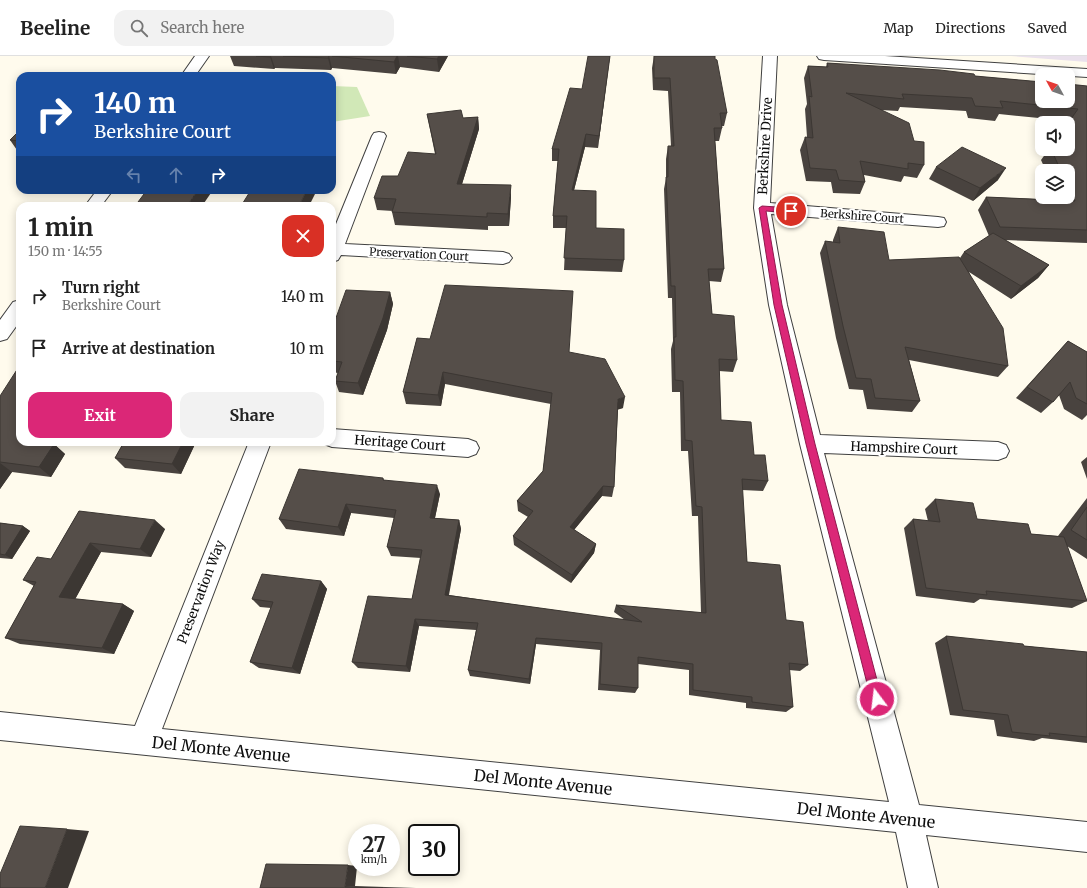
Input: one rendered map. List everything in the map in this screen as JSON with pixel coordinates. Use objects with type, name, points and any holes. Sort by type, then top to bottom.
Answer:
[{"type":"street","points":[[191,72],[202,56]]},
{"type":"street","name":"Berkshire Drive","points":[[770,56],[762,208],[778,305],[811,444],[908,820],[923,888]]},
{"type":"street","points":[[824,56],[1087,73]]},
{"type":"street","points":[[336,245],[379,136]]},
{"type":"street","name":"Berkshire Court","points":[[762,208],[938,222]]},
{"type":"street","name":"Preservation Court","points":[[336,253],[503,258]]},
{"type":"street","points":[[0,334],[16,312]]},
{"type":"street","name":"Heritage Court","points":[[336,438],[468,448]]},
{"type":"street","name":"Hampshire Court","points":[[811,444],[998,452]]},
{"type":"street","name":"Preservation Way","points":[[143,741],[258,446]]},
{"type":"street","name":"Del Monte Avenue","points":[[0,726],[908,820],[1087,837]]},
{"type":"shaded area","points":[[1011,56],[1087,56],[1087,62]]},
{"type":"green space","points":[[336,86],[357,87],[370,116],[336,121]]},
{"type":"building","points":[[283,56],[329,56],[328,58]]},
{"type":"building","points":[[332,56],[397,56],[394,62]]},
{"type":"building","points":[[407,56],[439,56],[437,59]]},
{"type":"building","points":[[588,56],[610,56],[599,136],[586,134],[572,190],[596,191],[596,228],[624,229],[624,260],[564,258],[567,216],[553,216],[559,149],[552,149],[570,88],[582,89]]},
{"type":"building","points":[[654,56],[715,56],[715,59],[717,60],[727,113],[720,113],[722,128],[714,128],[724,269],[708,269],[712,314],[734,316],[737,360],[719,359],[721,420],[751,422],[754,455],[765,455],[768,481],[742,479],[747,562],[780,565],[786,620],[803,622],[808,665],[789,663],[793,707],[752,702],[752,697],[693,690],[693,664],[638,657],[638,688],[600,684],[602,643],[536,638],[529,679],[468,670],[478,623],[415,619],[406,666],[352,662],[368,596],[412,599],[422,550],[387,547],[396,510],[346,504],[338,527],[279,519],[299,469],[383,478],[383,480],[437,485],[430,518],[459,520],[445,595],[642,622],[616,605],[706,613],[702,507],[696,506],[692,441],[685,440],[683,381],[675,380],[675,286],[671,286],[666,177],[668,177],[668,146],[674,146],[670,78],[654,78]]},
{"type":"building","points":[[827,63],[940,70],[974,74],[975,76],[1035,81],[1035,105],[1000,101],[1003,108],[975,106],[972,98],[902,94],[904,99],[846,93],[909,123],[914,141],[924,142],[924,165],[908,163],[908,169],[860,161],[865,182],[839,180],[836,170],[810,168],[805,137],[813,138],[809,96],[812,97],[808,66],[828,67]]},
{"type":"building","points":[[1075,85],[1087,86],[1087,230],[1000,227],[986,197],[1035,199],[1035,204],[1075,204],[1075,164],[1058,164],[1054,156],[1075,156],[1075,116],[1073,116],[1078,109],[1068,108],[1075,108]]},
{"type":"building","points":[[461,110],[463,118],[478,117],[457,184],[511,185],[508,214],[487,213],[487,217],[392,212],[396,199],[374,198],[382,176],[398,176],[408,152],[436,154],[427,114]]},
{"type":"building","points":[[16,134],[16,141],[10,140]]},
{"type":"building","points":[[962,147],[1006,168],[980,188],[936,167]]},
{"type":"building","points":[[144,194],[195,194],[190,202],[138,202]]},
{"type":"building","points":[[248,194],[305,194],[301,202],[244,202]]},
{"type":"building","points":[[838,227],[884,232],[889,260],[959,257],[1003,328],[1008,366],[905,347],[920,401],[875,398],[871,379],[856,378],[843,326],[825,241],[840,243]]},
{"type":"building","points":[[993,233],[1049,265],[1021,286],[964,252]]},
{"type":"building","points":[[445,285],[573,291],[569,352],[605,359],[625,397],[618,399],[614,487],[603,486],[570,527],[596,544],[572,575],[513,536],[533,511],[517,501],[543,471],[552,393],[443,372],[438,395],[403,392],[417,338],[430,339]]},
{"type":"building","points":[[346,290],[390,292],[383,318],[358,383],[336,381],[342,362],[336,361],[336,318]]},
{"type":"building","points":[[1068,341],[1087,352],[1087,404],[1076,398],[1070,382],[1053,402],[1027,387]]},
{"type":"building","points":[[16,371],[16,446],[53,446],[39,467],[0,462],[0,396]]},
{"type":"building","points":[[122,446],[181,446],[172,464],[115,458]]},
{"type":"building","points":[[935,499],[973,503],[977,519],[1028,524],[1031,534],[1064,537],[1087,601],[986,591],[987,595],[926,588],[913,519],[940,522]]},
{"type":"building","points":[[1087,507],[1087,540],[1071,530]]},
{"type":"building","points":[[79,511],[155,520],[140,549],[90,543],[59,597],[123,604],[102,648],[5,638],[36,582],[23,580],[37,557],[51,559]]},
{"type":"building","points":[[0,523],[23,526],[5,555],[0,554]]},
{"type":"building","points":[[262,574],[321,581],[292,668],[250,662],[273,602],[252,599]]},
{"type":"building","points":[[946,636],[1087,652],[1087,737],[1049,733],[1050,736],[1012,732],[1008,715],[963,710]]},
{"type":"building","points":[[20,826],[67,829],[45,888],[0,888],[0,874]]},
{"type":"building","points":[[266,864],[348,865],[345,887],[383,888],[260,888]]},
{"type":"route","points":[[791,211],[762,208],[778,305],[811,444],[877,699]]}]
